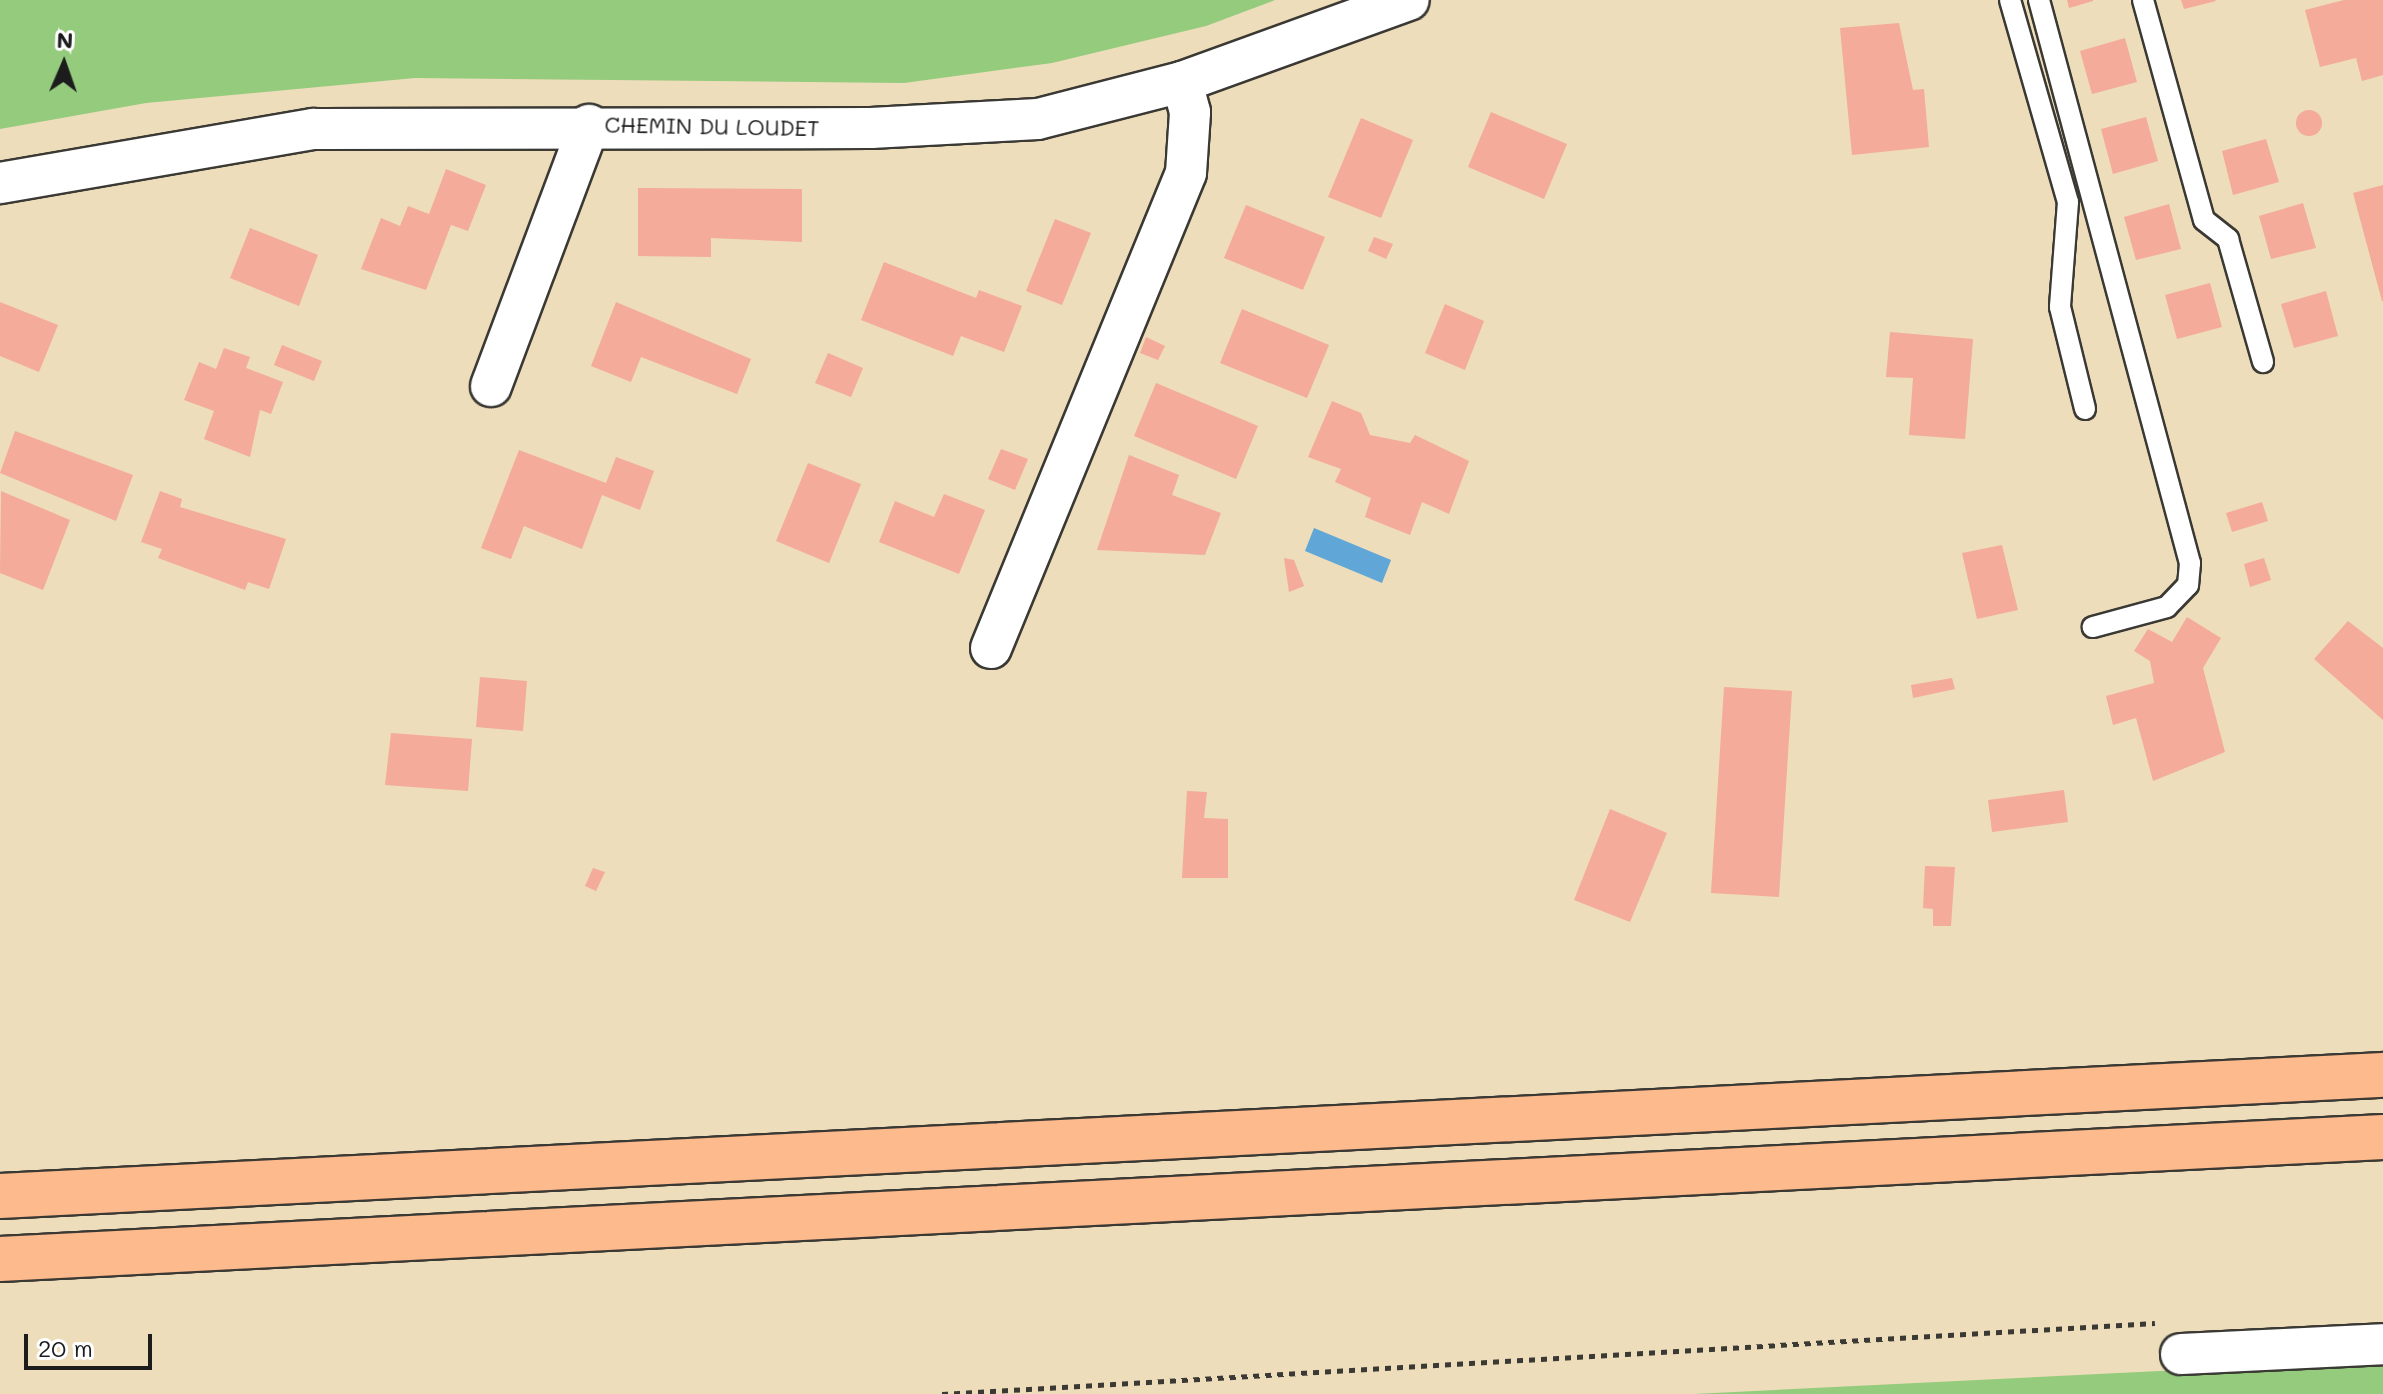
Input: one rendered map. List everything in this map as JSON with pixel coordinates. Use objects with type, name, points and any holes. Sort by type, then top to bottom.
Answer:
[{"type":"highway","points":[[0,1196],[2383,1075]]},
{"type":"highway","points":[[0,1259],[2383,1137]]},
{"type":"street","name":"CHEMIN DU LOUDET","points":[[0,183],[313,129],[978,124],[1038,119],[1182,82],[1409,0]]},
{"type":"street","points":[[991,648],[1186,173],[1190,112],[1182,82]]},
{"type":"street","points":[[491,386],[589,125]]},
{"type":"street","points":[[2172,1338],[2383,1344]]},
{"type":"lane","points":[[2010,0],[2068,202],[2060,307],[2085,409]]},
{"type":"lane","points":[[2039,0],[2190,563],[2188,585],[2167,607],[2093,627]]},
{"type":"lane","points":[[2143,0],[2204,220],[2228,239],[2263,362]]},
{"type":"path","points":[[942,1394],[2172,1338]]},
{"type":"green space","points":[[0,0],[1275,0],[1206,26],[1052,63],[904,83],[415,78],[146,103],[0,129]]},
{"type":"green space","points":[[2383,1360],[2383,1394],[1694,1394]]},
{"type":"water","points":[[1314,528],[1391,560],[1382,583],[1305,551]]},
{"type":"building","points":[[2067,0],[2093,0],[2093,1],[2069,8]]},
{"type":"building","points":[[2181,0],[2215,0],[2216,1],[2184,9]]},
{"type":"building","points":[[2344,0],[2383,0],[2383,75],[2362,81],[2356,58],[2320,67],[2305,10]]},
{"type":"building","points":[[1899,23],[1913,90],[1924,89],[1929,147],[1852,155],[1840,28]]},
{"type":"building","points":[[2125,38],[2137,82],[2092,94],[2080,51]]},
{"type":"building","points":[[2309,110],[2318,114],[2322,123],[2318,132],[2309,136],[2300,132],[2296,123],[2300,114]]},
{"type":"building","points":[[1491,112],[1567,144],[1544,199],[1468,167]]},
{"type":"building","points":[[2146,117],[2158,161],[2113,174],[2101,129]]},
{"type":"building","points":[[1361,118],[1413,140],[1381,218],[1328,197]]},
{"type":"building","points":[[2266,139],[2279,182],[2233,195],[2222,151]]},
{"type":"building","points":[[446,169],[486,185],[468,231],[451,225],[426,290],[361,269],[381,218],[400,226],[408,206],[429,214]]},
{"type":"building","points":[[2383,185],[2383,301],[2382,301],[2353,193]]},
{"type":"building","points":[[638,188],[802,189],[802,242],[711,238],[711,257],[638,256]]},
{"type":"building","points":[[2303,203],[2316,248],[2271,259],[2259,216]]},
{"type":"building","points":[[2169,204],[2181,249],[2136,260],[2124,217]]},
{"type":"building","points":[[1246,205],[1325,237],[1303,290],[1224,258]]},
{"type":"building","points":[[1055,219],[1091,233],[1062,305],[1026,291]]},
{"type":"building","points":[[250,228],[318,255],[299,306],[230,278]]},
{"type":"building","points":[[1374,237],[1393,244],[1386,259],[1368,251]]},
{"type":"building","points":[[884,262],[976,298],[979,290],[1022,306],[1004,352],[961,336],[953,356],[861,320]]},
{"type":"building","points":[[2210,283],[2222,327],[2177,339],[2165,295]]},
{"type":"building","points":[[2326,291],[2338,336],[2294,348],[2281,304]]},
{"type":"building","points":[[0,302],[58,325],[39,372],[0,356]]},
{"type":"building","points":[[616,302],[751,359],[737,394],[641,357],[631,382],[591,366]]},
{"type":"building","points":[[1445,304],[1484,321],[1465,370],[1425,353]]},
{"type":"building","points":[[1242,309],[1329,345],[1307,398],[1220,363]]},
{"type":"building","points":[[1890,332],[1973,339],[1965,439],[1909,435],[1913,378],[1886,377]]},
{"type":"building","points":[[1146,337],[1165,346],[1158,360],[1140,353]]},
{"type":"building","points":[[282,345],[322,361],[314,381],[274,365]]},
{"type":"building","points":[[224,348],[250,357],[246,368],[283,382],[271,414],[260,410],[250,457],[204,439],[214,411],[184,400],[199,362],[216,369]]},
{"type":"building","points":[[828,353],[863,368],[851,397],[815,383]]},
{"type":"building","points":[[1156,383],[1258,426],[1236,479],[1134,436]]},
{"type":"building","points":[[1332,401],[1361,413],[1370,435],[1410,443],[1415,435],[1469,461],[1449,514],[1422,502],[1410,535],[1365,517],[1371,498],[1335,482],[1341,469],[1308,457]]},
{"type":"building","points":[[15,431],[133,475],[116,521],[0,473]]},
{"type":"building","points":[[1001,449],[1028,459],[1015,490],[988,479]]},
{"type":"building","points":[[519,450],[606,483],[616,457],[654,471],[640,510],[602,495],[582,549],[524,526],[511,559],[481,548]]},
{"type":"building","points":[[1129,455],[1179,475],[1172,495],[1221,513],[1205,555],[1097,550]]},
{"type":"building","points":[[808,463],[861,484],[829,563],[776,541]]},
{"type":"building","points":[[1,491],[70,520],[43,590],[0,573]]},
{"type":"building","points":[[160,491],[182,499],[180,507],[286,539],[269,589],[248,582],[245,590],[158,558],[162,549],[141,542]]},
{"type":"building","points":[[944,494],[985,510],[959,574],[879,542],[895,501],[934,517]]},
{"type":"building","points":[[2262,502],[2268,521],[2232,532],[2226,513]]},
{"type":"building","points":[[2002,545],[2018,610],[1977,619],[1962,553]]},
{"type":"building","points":[[1284,558],[1294,560],[1304,586],[1289,592]]},
{"type":"building","points":[[2264,558],[2271,580],[2250,587],[2244,564]]},
{"type":"building","points":[[2187,617],[2221,638],[2203,668],[2225,752],[2153,781],[2136,718],[2113,725],[2106,696],[2154,683],[2150,661],[2134,651],[2148,629],[2172,642]]},
{"type":"building","points":[[2348,621],[2383,648],[2383,720],[2314,659]]},
{"type":"building","points":[[480,677],[527,681],[523,731],[476,727]]},
{"type":"building","points":[[1952,678],[1955,689],[1913,698],[1911,685]]},
{"type":"building","points":[[1724,687],[1792,691],[1779,897],[1711,893]]},
{"type":"building","points":[[391,733],[472,739],[468,791],[385,785]]},
{"type":"building","points":[[2064,790],[2068,822],[1992,832],[1988,800]]},
{"type":"building","points":[[1187,791],[1207,792],[1204,818],[1228,819],[1228,878],[1182,878]]},
{"type":"building","points":[[1610,809],[1667,833],[1630,922],[1574,900]]},
{"type":"building","points":[[1925,866],[1955,867],[1951,926],[1933,926],[1933,909],[1923,908]]},
{"type":"building","points":[[593,868],[605,872],[596,891],[585,886]]}]
